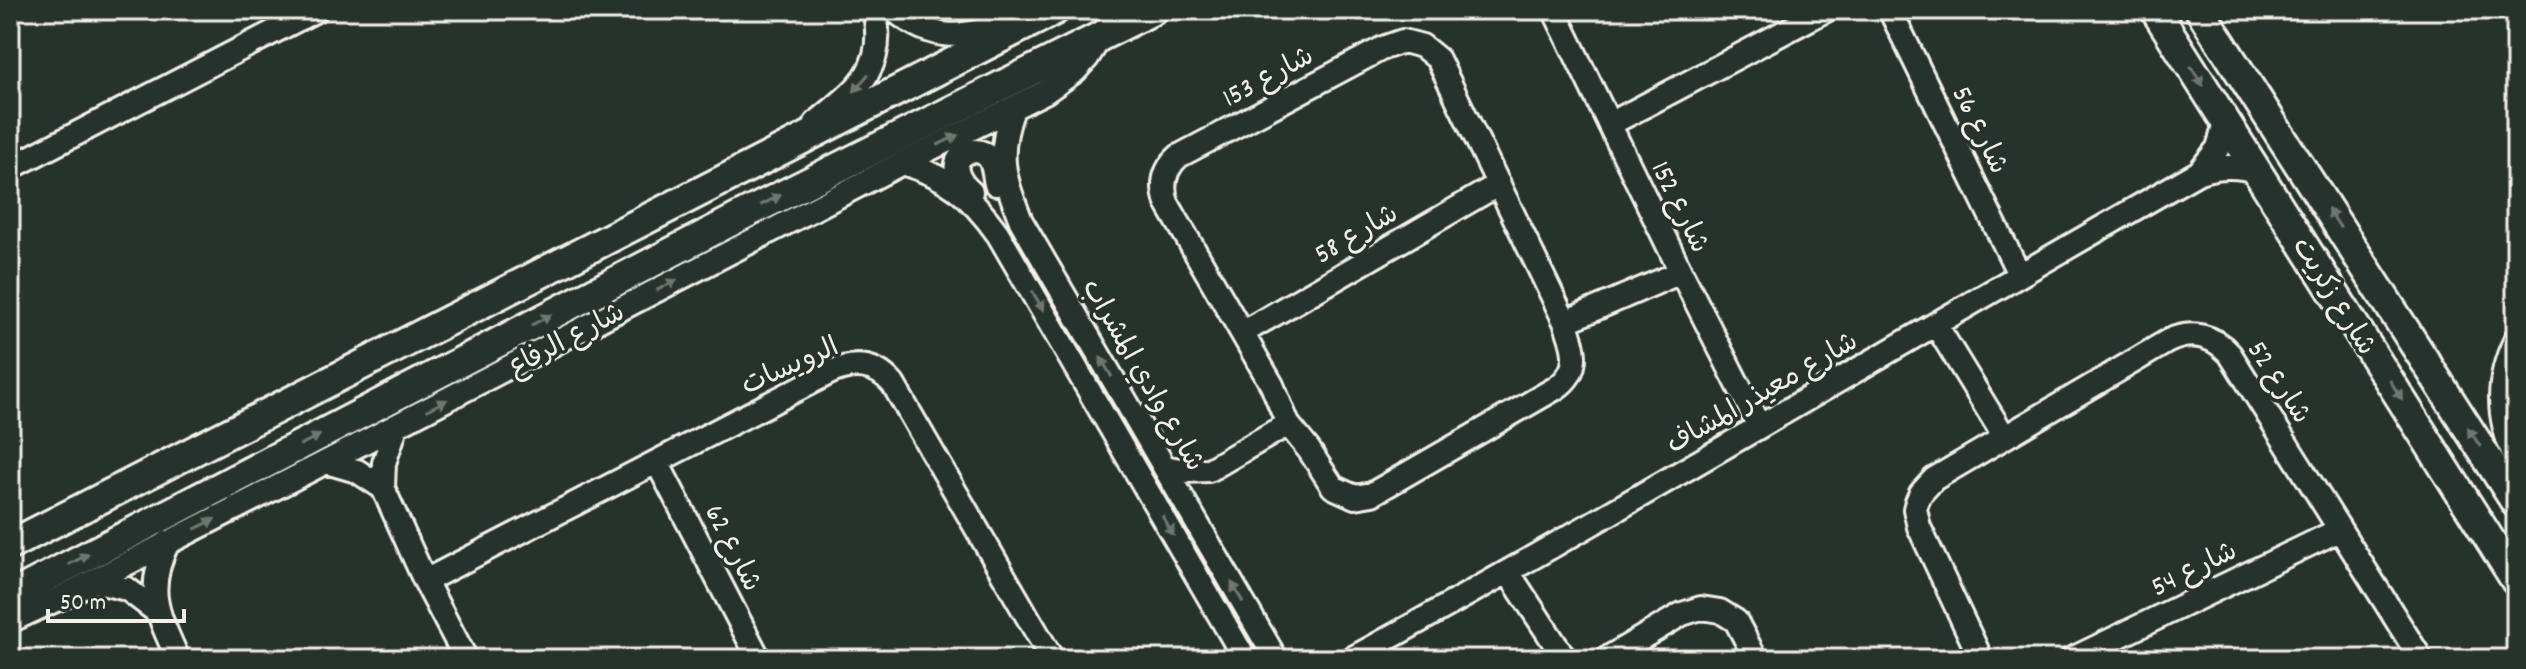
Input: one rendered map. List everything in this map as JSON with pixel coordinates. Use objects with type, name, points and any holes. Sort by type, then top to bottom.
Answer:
[{"type":"main road","points":[[10,545],[1055,10]]},
{"type":"main road","name":"شارع الرفاع","points":[[10,596],[747,213],[1153,10]]},
{"type":"main road","name":"شارع زكريت","points":[[2155,10],[2516,581]]},
{"type":"main road","name":"شارع زكريت","points":[[2200,10],[2516,503]]},
{"type":"street","points":[[10,168],[316,10]]},
{"type":"street","points":[[787,148],[866,79],[877,53],[879,33],[874,10]]},
{"type":"street","points":[[894,10],[931,33],[956,35],[981,32],[1030,10]]},
{"type":"street","name":"شارع 152","points":[[1554,10],[1759,426]]},
{"type":"street","points":[[1610,124],[1826,10]]},
{"type":"street","name":"شارع 56","points":[[1890,10],[2019,274]]},
{"type":"street","name":"شارع الرفاع","points":[[10,621],[396,427],[902,163],[1013,109],[1061,83],[1087,58],[1103,33]]},
{"type":"street","name":"شارع 153","points":[[1403,41],[1422,46],[1438,59],[1565,322],[1575,357],[1571,372],[1562,384],[1372,494],[1347,495],[1333,487],[1288,424],[1272,385],[1167,203],[1164,177],[1179,156],[1383,48],[1403,41]]},
{"type":"street","name":"شارع وادي المشراب","points":[[1013,109],[1005,133],[1002,157],[1005,181],[1021,221],[1276,659]]},
{"type":"street","name":"شارع معيذر المشاف","points":[[2199,172],[2218,148],[2226,120]]},
{"type":"street","points":[[998,234],[979,200],[958,179],[958,160],[967,152],[980,152],[991,160],[1001,197],[1021,221]]},
{"type":"street","name":"شارع وادي المشراب","points":[[902,163],[947,180],[969,199],[998,234],[1245,659]]},
{"type":"street","name":"شارع معيذر المشاف","points":[[1351,659],[1508,572],[2199,172],[2235,166],[2258,172]]},
{"type":"street","name":"شارع 58","points":[[1242,333],[1499,184]]},
{"type":"street","points":[[1565,322],[1681,272]]},
{"type":"street","points":[[1936,325],[2004,436]]},
{"type":"street","name":"شارع 52","points":[[1981,659],[1922,535],[1915,509],[1921,493],[1934,479],[2004,436],[2168,341],[2192,335],[2210,338],[2230,354],[2421,659]]},
{"type":"street","points":[[2516,339],[2503,378],[2500,409],[2516,458]]},
{"type":"street","name":"الرويسات","points":[[425,581],[838,369],[858,365],[878,370],[893,384],[1052,659]]},
{"type":"street","points":[[1165,467],[1184,471],[1209,470],[1288,424]]},
{"type":"street","points":[[396,427],[386,450],[383,488],[425,581],[466,659]]},
{"type":"street","points":[[326,462],[357,471],[383,488]]},
{"type":"street","name":"شارع 62","points":[[657,462],[759,659]]},
{"type":"street","points":[[1194,518],[1199,493],[1209,470]]},
{"type":"street","name":"شارع 54","points":[[2072,659],[2339,530]]},
{"type":"street","points":[[168,542],[157,575],[156,611],[178,659]]},
{"type":"street","points":[[1508,572],[1565,659]]},
{"type":"street","points":[[93,581],[127,589],[156,611]]},
{"type":"street","points":[[1606,659],[1682,614],[1710,608],[1736,621],[1756,659]]}]
